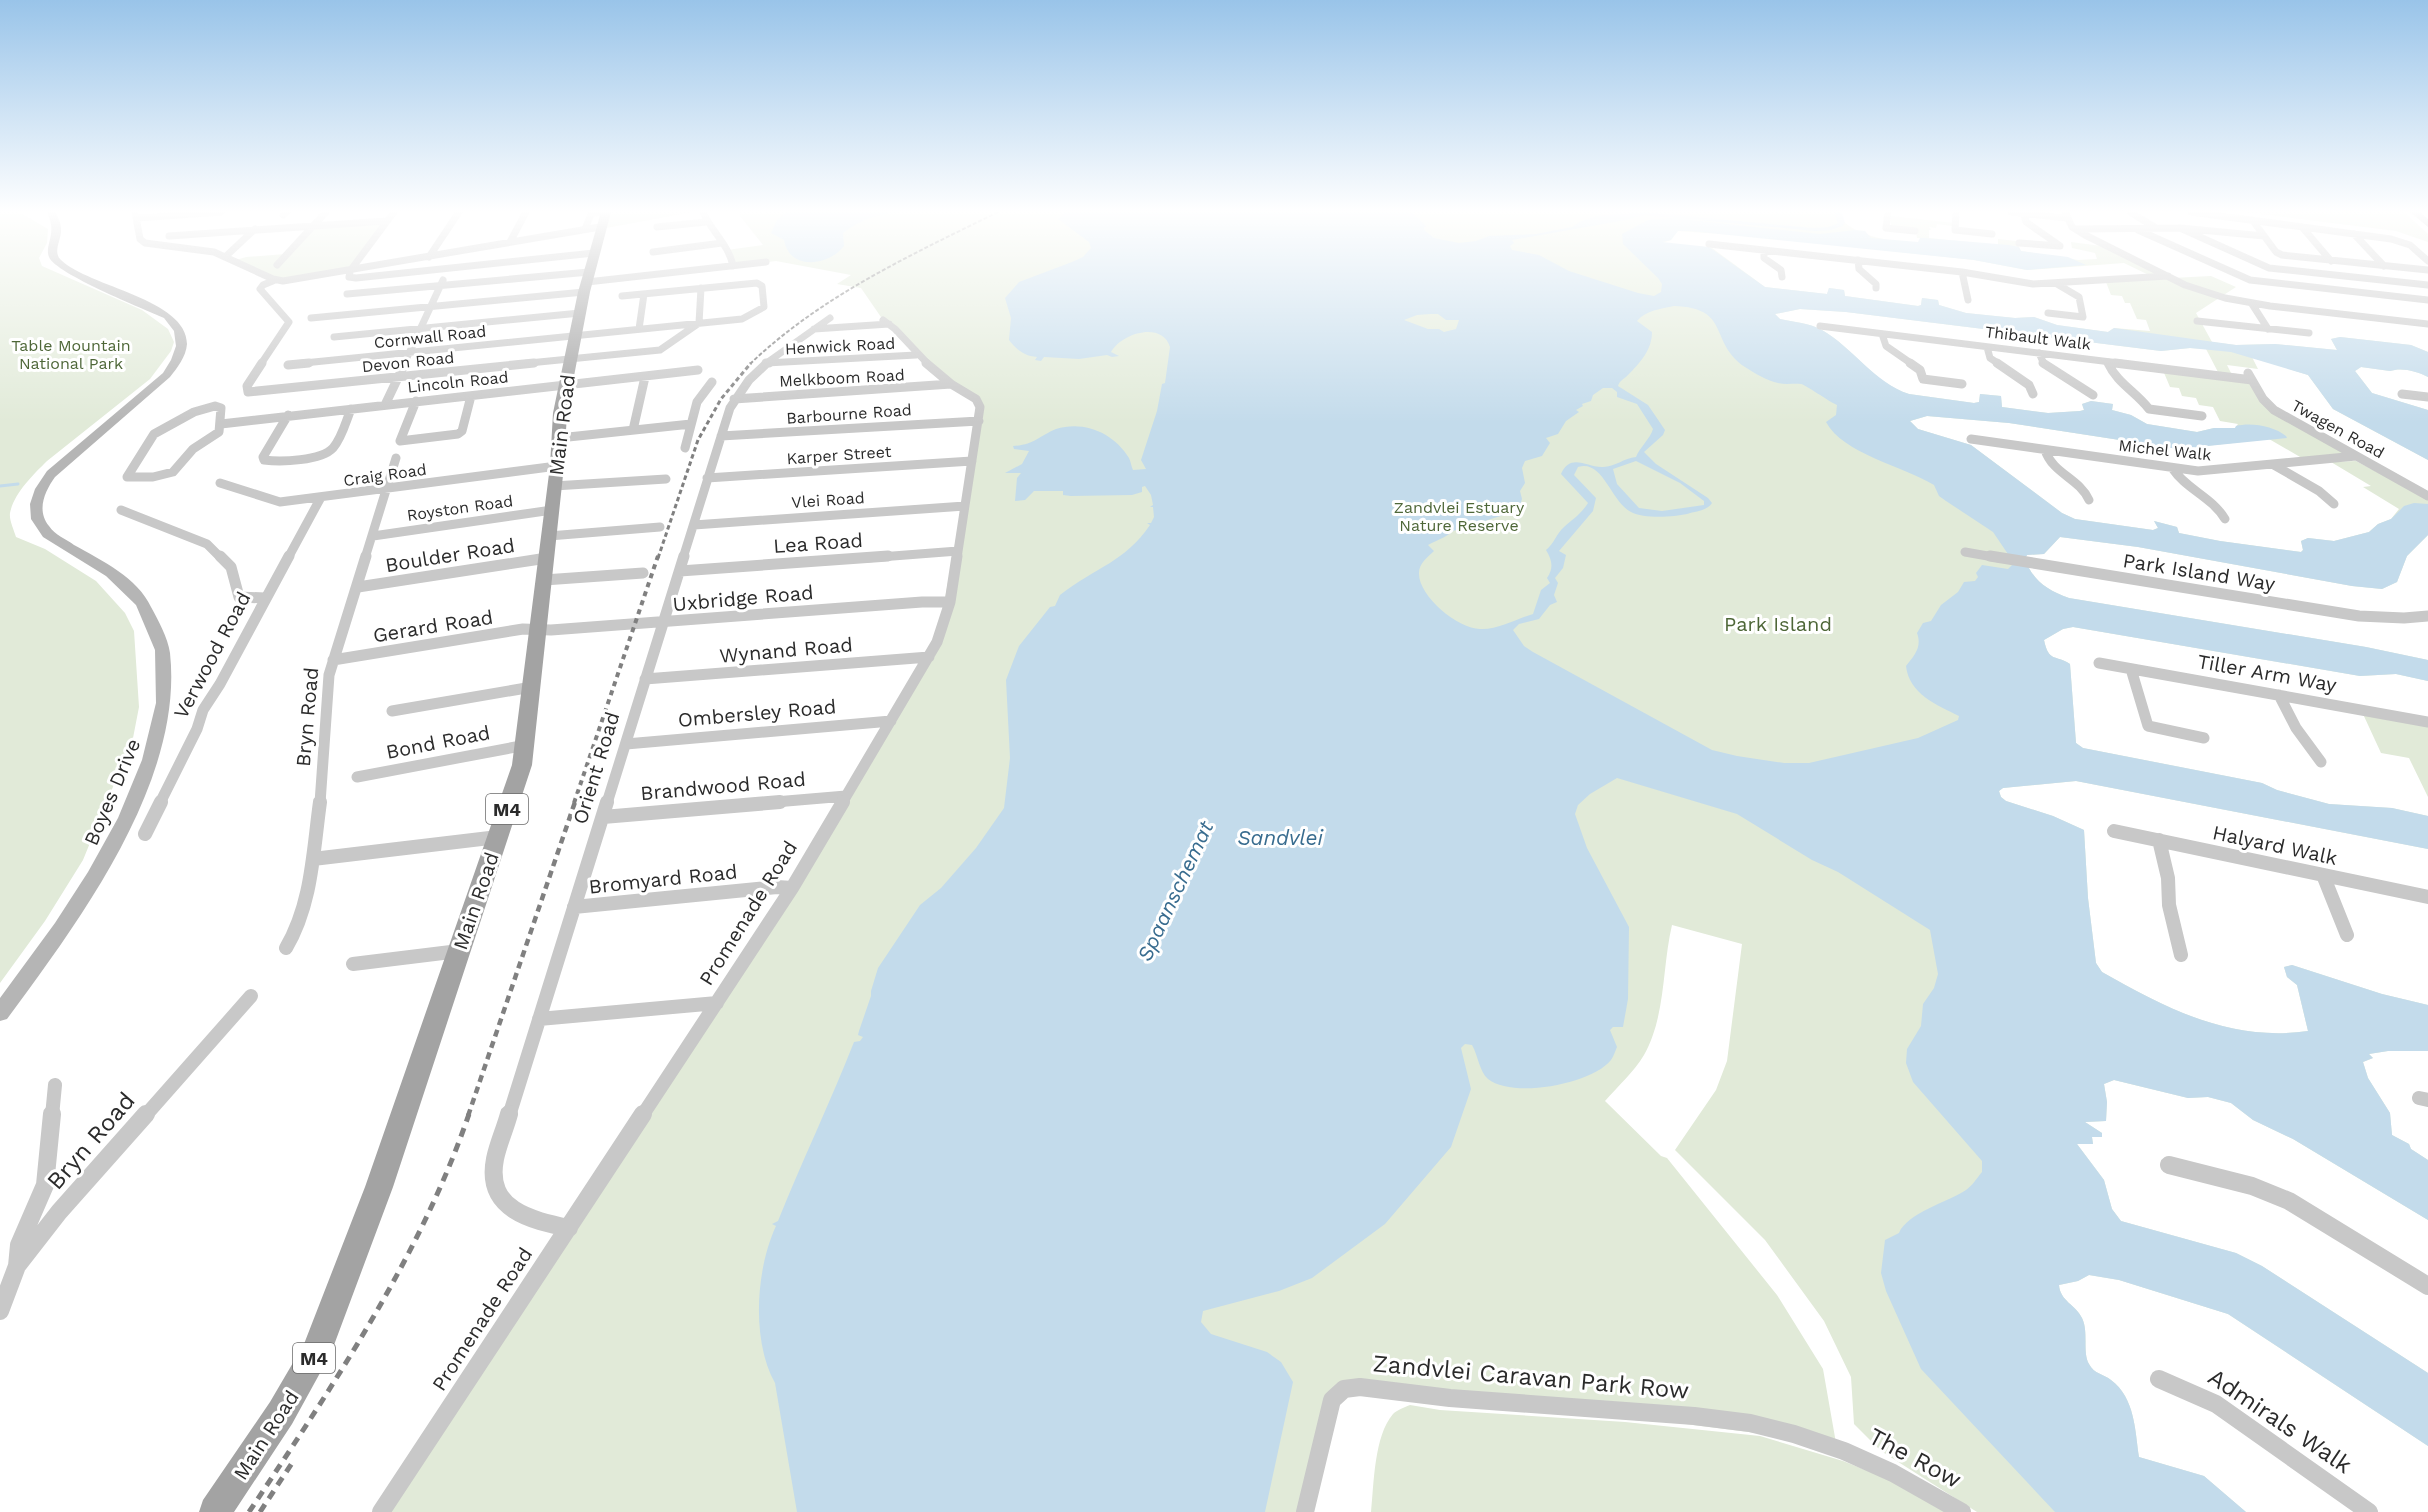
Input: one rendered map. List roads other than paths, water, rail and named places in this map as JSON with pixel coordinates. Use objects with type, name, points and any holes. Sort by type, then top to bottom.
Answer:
[{"type":"main road","name":"Boyes Drive","points":[[0,1013],[64,925],[109,852],[146,770],[159,723],[163,665],[151,617],[132,591],[105,569],[48,534],[41,527],[34,510],[38,494],[51,474],[165,376],[180,355],[182,339],[177,326],[168,316],[95,283]]},
{"type":"main road","name":"Main Road","points":[[215,1512],[281,1413],[316,1353],[379,1186],[522,765],[547,558],[564,386],[586,283]]},
{"type":"street","name":"Devon Road","points":[[269,283],[260,289],[289,322],[247,386],[248,392],[661,349],[699,324]]},
{"type":"street","points":[[347,294],[440,285],[559,283]]},
{"type":"street","points":[[311,318],[431,306],[582,283]]},
{"type":"street","name":"Cornwall Road","points":[[288,365],[742,319],[764,307],[762,286],[756,283],[701,288]]},
{"type":"street","points":[[1874,283],[1876,288]]},
{"type":"street","points":[[1964,283],[1968,300]]},
{"type":"street","points":[[2028,283],[2076,283]]},
{"type":"street","points":[[2183,283],[2204,292],[2252,304],[2428,324]]},
{"type":"street","points":[[2275,283],[2428,300]]},
{"type":"street","points":[[2321,283],[2326,290]]},
{"type":"street","points":[[2405,283],[2428,285]]},
{"type":"street","points":[[2048,313],[2083,317],[2079,297],[2056,284]]},
{"type":"street","points":[[385,405],[440,285]]},
{"type":"street","points":[[622,296],[701,288],[699,324]]},
{"type":"street","points":[[639,329],[644,294]]},
{"type":"street","points":[[2252,304],[2268,329]]},
{"type":"street","points":[[334,337],[580,313]]},
{"type":"street","name":"Orient Road","points":[[569,1228],[520,1215],[506,1206],[498,1194],[494,1177],[495,1160],[680,571],[707,478],[734,399],[766,363],[830,318]]},
{"type":"street","points":[[2197,321],[2309,333]]},
{"type":"street","points":[[814,329],[886,322],[916,355],[951,384],[979,403],[979,420]]},
{"type":"street","name":"Thibault Walk","points":[[1820,326],[2108,362],[2250,376]]},
{"type":"street","points":[[1882,334],[1885,345],[1921,371],[1923,379],[1962,384]]},
{"type":"street","points":[[1988,347],[1990,358],[2029,385],[2033,394]]},
{"type":"street","points":[[2039,353],[2045,365],[2093,395]]},
{"type":"street","name":"Henwick Road","points":[[766,363],[916,355]]},
{"type":"street","points":[[2108,362],[2115,380],[2142,397],[2149,408],[2202,416]]},
{"type":"street","name":"Lincoln Road","points":[[221,424],[699,370]]},
{"type":"street","name":"Twagen Road","points":[[2250,376],[2263,399],[2274,410],[2428,496]]},
{"type":"street","points":[[633,430],[645,377]]},
{"type":"street","points":[[685,448],[697,402],[712,382]]},
{"type":"street","name":"Melkboom Road","points":[[734,399],[951,384]]},
{"type":"street","points":[[2402,394],[2426,394]]},
{"type":"street","points":[[416,402],[400,441],[459,434],[462,431],[471,396]]},
{"type":"street","points":[[218,406],[221,408],[221,424],[216,436],[195,447],[173,472],[127,477],[152,436],[189,414],[205,407],[218,406]]},
{"type":"street","points":[[288,415],[263,457],[264,460],[310,458],[328,452],[333,447],[351,408]]},
{"type":"street","name":"Barbourne Road","points":[[721,436],[979,420]]},
{"type":"street","name":"Promenade Road","points":[[381,1512],[792,888],[929,657],[942,632],[950,602],[979,420]]},
{"type":"street","points":[[559,438],[691,424]]},
{"type":"street","name":"Michel Walk","points":[[1971,439],[2206,471],[2356,456]]},
{"type":"street","points":[[2045,450],[2048,461],[2083,488],[2089,500]]},
{"type":"street","name":"Bryn Road","points":[[286,948],[306,907],[322,785],[328,675],[358,587],[396,458]]},
{"type":"street","name":"Karper Street","points":[[707,478],[972,461]]},
{"type":"street","points":[[2274,465],[2319,491],[2334,504]]},
{"type":"street","name":"Craig Road","points":[[220,483],[280,502],[387,490],[557,466]]},
{"type":"street","points":[[2172,468],[2180,482],[2220,509],[2226,519]]},
{"type":"street","points":[[554,486],[666,479]]},
{"type":"street","name":"Verwood Road","points":[[145,834],[197,729],[197,721],[202,709],[220,684],[320,498]]},
{"type":"street","name":"Vlei Road","points":[[694,525],[965,506]]},
{"type":"street","points":[[121,510],[205,542],[231,567],[238,597],[265,597]]},
{"type":"street","name":"Royston Road","points":[[373,536],[552,510]]},
{"type":"street","points":[[549,536],[660,528]]},
{"type":"street","name":"Lea Road","points":[[680,571],[958,551]]},
{"type":"street","name":"Park Island Way","points":[[1965,552],[2359,616],[2404,618],[2428,616]]},
{"type":"street","name":"Boulder Road","points":[[358,587],[547,558]]},
{"type":"street","points":[[544,580],[643,573]]},
{"type":"street","name":"Uxbridge Road","points":[[538,629],[664,622],[922,602],[950,602]]},
{"type":"street","name":"Gerard Road","points":[[333,660],[523,629],[538,629]]},
{"type":"street","name":"Wynand Road","points":[[645,679],[929,657]]},
{"type":"street","name":"Tiller Arm Way","points":[[2098,663],[2428,722]]},
{"type":"street","points":[[2131,669],[2147,724],[2151,728],[2204,738]]},
{"type":"street","points":[[392,711],[532,687]]},
{"type":"street","points":[[2279,695],[2296,728],[2321,762]]},
{"type":"street","name":"Ombersley Road","points":[[626,744],[891,721]]},
{"type":"street","name":"Bond Road","points":[[357,777],[526,745]]},
{"type":"street","name":"Brandwood Road","points":[[603,817],[846,796]]},
{"type":"street","name":"Halyard Walk","points":[[2114,831],[2428,897]]},
{"type":"street","points":[[313,859],[498,837]]},
{"type":"street","points":[[2158,840],[2168,878],[2169,905],[2181,955]]},
{"type":"street","points":[[2323,875],[2347,935]]},
{"type":"street","name":"Bromyard Road","points":[[574,907],[777,887],[792,888]]},
{"type":"street","points":[[353,964],[459,951]]},
{"type":"street","name":"Bryn Road","points":[[17,1266],[59,1212],[251,996]]},
{"type":"street","points":[[539,1019],[717,1003]]},
{"type":"street","points":[[0,1311],[17,1266],[15,1255],[20,1240],[39,1204],[45,1185],[56,1085]]},
{"type":"street","points":[[2169,1165],[2252,1186],[2289,1201],[2428,1286]]},
{"type":"street","name":"Admirals Walk","points":[[2159,1380],[2183,1388],[2216,1404],[2369,1512]]},
{"type":"street","name":"Zandvlei Caravan Park Row","points":[[1305,1512],[1332,1400],[1336,1393],[1351,1387],[1427,1396],[1719,1419],[1768,1427],[1843,1449]]},
{"type":"street","name":"The Row","points":[[1843,1449],[1924,1489],[1962,1512]]},
{"type":"water","name":"Sandvlei","points":[[1019,283],[1605,283],[1654,296],[1661,292],[1661,283],[1759,283],[1765,287],[1827,294],[1829,288],[1844,290],[1845,296],[1918,306],[1921,305],[1922,298],[1938,300],[1939,305],[1966,313],[2015,318],[2034,317],[2057,325],[2108,332],[2114,328],[2236,345],[2275,344],[2337,350],[2331,339],[2340,337],[2411,345],[2428,352],[2428,377],[2414,371],[2404,370],[2390,371],[2361,367],[2355,371],[2372,393],[2428,410],[2428,460],[2333,409],[2308,375],[2231,352],[2190,348],[2161,351],[1846,312],[1800,309],[1775,314],[1780,319],[1807,324],[1822,330],[1885,382],[1909,394],[1974,403],[1979,402],[1980,394],[2001,396],[2002,407],[2048,413],[2084,410],[2082,404],[2091,401],[2113,404],[2112,410],[2131,415],[2147,424],[2197,432],[2214,428],[2255,425],[2269,427],[2287,438],[2178,449],[2009,423],[1927,416],[1910,421],[1918,429],[1971,445],[2062,513],[2075,519],[2153,530],[2158,528],[2154,521],[2177,527],[2179,533],[2301,552],[2303,550],[2301,541],[2308,538],[2334,541],[2369,532],[2378,524],[2391,519],[2404,506],[2414,503],[2428,504],[2428,535],[2407,556],[2397,582],[2382,589],[2352,586],[2138,547],[2060,537],[2044,554],[2027,555],[2025,559],[2032,573],[2042,584],[2069,598],[2366,647],[2428,660],[2428,681],[2396,674],[2360,676],[2073,627],[2063,629],[2044,640],[2050,655],[2070,664],[2076,743],[2083,748],[2262,783],[2277,790],[2329,804],[2392,808],[2428,816],[2428,849],[2076,781],[2003,788],[1999,791],[2001,797],[2006,801],[2053,816],[2084,830],[2088,898],[2096,963],[2102,972],[2175,1010],[2200,1020],[2252,1032],[2308,1031],[2297,985],[2287,977],[2284,967],[2292,965],[2382,994],[2428,1005],[2428,1051],[2388,1051],[2369,1054],[2373,1058],[2363,1062],[2368,1078],[2390,1113],[2392,1135],[2409,1144],[2411,1149],[2428,1160],[2428,1220],[2293,1139],[2253,1120],[2231,1103],[2208,1097],[2188,1098],[2114,1080],[2104,1084],[2107,1102],[2106,1121],[2085,1122],[2102,1133],[2102,1137],[2092,1137],[2093,1144],[2077,1144],[2104,1180],[2112,1209],[2121,1221],[2236,1253],[2262,1266],[2428,1373],[2428,1446],[2228,1314],[2119,1280],[2089,1275],[2078,1281],[2059,1285],[2060,1290],[2082,1318],[2089,1364],[2119,1387],[2125,1396],[2135,1426],[2139,1457],[2204,1476],[2246,1512],[2055,1512],[1921,1369],[1886,1291],[1881,1273],[1885,1240],[1899,1233],[1903,1226],[1919,1214],[1966,1190],[1982,1172],[1982,1161],[1913,1082],[1906,1063],[1907,1049],[1921,1026],[1923,1004],[1934,988],[1938,974],[1930,930],[1838,872],[1812,860],[1737,814],[1617,778],[1590,794],[1578,805],[1575,814],[1587,848],[1629,927],[1628,999],[1623,1027],[1613,1027],[1610,1030],[1617,1047],[1611,1060],[1601,1069],[1570,1082],[1552,1086],[1515,1088],[1500,1085],[1488,1079],[1472,1045],[1465,1044],[1461,1048],[1471,1089],[1451,1147],[1385,1224],[1312,1278],[1279,1291],[1203,1311],[1201,1322],[1211,1334],[1267,1352],[1281,1362],[1293,1382],[1265,1512],[797,1512],[775,1383],[767,1366],[759,1326],[764,1263],[776,1226],[772,1224],[778,1221],[854,1042],[860,1041],[863,1037],[858,1035],[878,968],[920,905],[941,888],[976,848],[1004,808],[1010,758],[1006,680],[1019,646],[1050,607],[1055,606],[1060,595],[1130,548],[1150,525],[1147,523],[1151,523],[1154,517],[1153,507],[1150,507],[1153,505],[1151,495],[1145,486],[1142,487],[1142,492],[1132,495],[1071,496],[1063,495],[1063,491],[1034,491],[1025,500],[1015,501],[1017,478],[1021,473],[1005,473],[1022,464],[1029,451],[1014,449],[1013,446],[1031,442],[1056,429],[1077,426],[1107,435],[1123,449],[1133,470],[1146,469],[1141,460],[1157,411],[1162,384],[1165,383],[1170,347],[1166,339],[1151,332],[1142,333],[1132,335],[1116,345],[1111,352],[1119,356],[1107,355],[1079,359],[1044,357],[1041,361],[1035,360],[1037,357],[1021,352],[1009,340],[1011,318],[1005,298]],"holes":[[[1674,306],[1692,308],[1704,313],[1712,320],[1726,347],[1745,367],[1774,382],[1804,385],[1837,405],[1836,415],[1826,422],[1846,443],[1934,485],[1939,496],[1993,532],[2014,563],[2008,569],[1982,565],[1976,573],[1978,577],[1975,581],[1964,582],[1958,592],[1941,605],[1931,621],[1923,623],[1917,633],[1919,643],[1917,651],[1906,666],[1908,676],[1918,691],[1933,703],[1959,716],[1958,720],[1918,738],[1809,763],[1784,763],[1737,756],[1712,750],[1533,652],[1524,646],[1513,630],[1519,624],[1539,619],[1550,605],[1557,602],[1554,595],[1558,583],[1555,578],[1563,568],[1566,555],[1559,551],[1593,511],[1596,498],[1574,475],[1578,467],[1587,466],[1594,469],[1624,507],[1643,516],[1681,515],[1704,509],[1712,503],[1708,498],[1656,464],[1644,452],[1663,435],[1665,430],[1648,405],[1618,386],[1641,361],[1650,345],[1652,332],[1637,321],[1649,312]],[[1438,314],[1446,320],[1459,320],[1456,329],[1444,332],[1404,320],[1417,315]],[[1603,388],[1612,388],[1617,392],[1617,397],[1637,404],[1653,429],[1636,457],[1607,467],[1574,462],[1565,467],[1561,474],[1588,503],[1561,530],[1546,550],[1551,564],[1551,571],[1547,578],[1550,583],[1541,590],[1533,614],[1487,629],[1471,628],[1451,617],[1432,601],[1420,582],[1420,566],[1434,551],[1428,545],[1453,531],[1519,509],[1522,499],[1520,491],[1525,483],[1522,468],[1525,461],[1542,456],[1550,443],[1546,438],[1558,434],[1566,421],[1579,412],[1576,410],[1583,406],[1582,404],[1591,401],[1593,395]],[[1636,461],[1680,483],[1704,501],[1704,505],[1662,511],[1639,508],[1617,484],[1613,469]]]},
{"type":"waterway","points":[[0,486],[18,484]]},
{"type":"railway","points":[[751,363],[806,318],[862,283]]},
{"type":"railway","points":[[658,558],[698,440],[721,399],[751,363]]},
{"type":"railway","points":[[574,803],[658,556]]},
{"type":"railway","points":[[468,1116],[575,802]]},
{"type":"railway","points":[[249,1512],[342,1369],[400,1270],[426,1219],[469,1114]]},
{"type":"railway","points":[[260,1512],[294,1460]]},
{"type":"park label","name":"Table Mountain National Park","points":[[71,354]]},
{"type":"park label","name":"Zandvlei Estuary Nature Reserve","points":[[1459,516]]},
{"type":"park label","name":"Park Island","points":[[1778,624]]},
{"type":"water label","name":"Spaanschemat","points":[[1175,891]]}]
